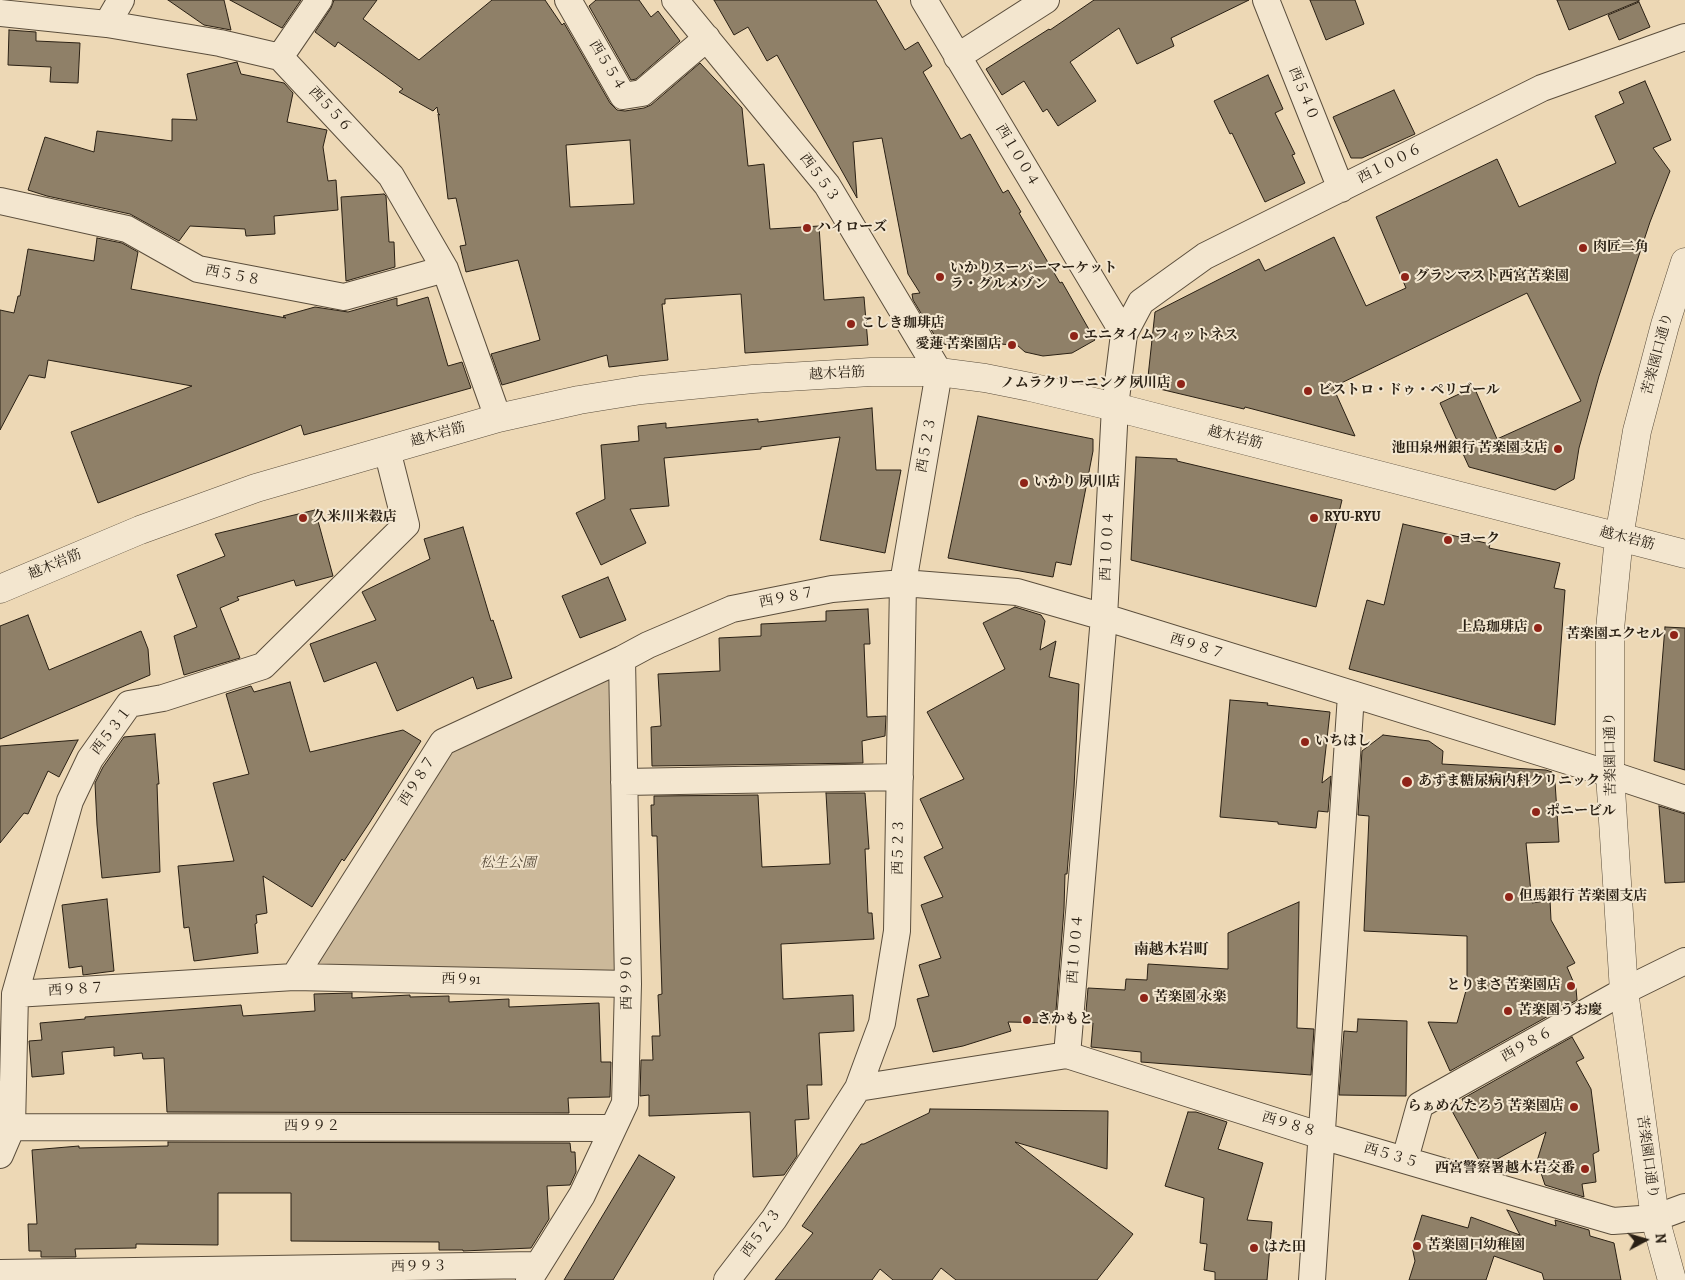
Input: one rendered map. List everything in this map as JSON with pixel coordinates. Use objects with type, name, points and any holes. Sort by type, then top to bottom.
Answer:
[{"type":"street","points":[[107,24],[121,0]]},
{"type":"street","points":[[0,13],[107,24],[220,42],[280,57],[319,0]]},
{"type":"street","name":"西５５４","points":[[568,0],[623,96],[642,93],[707,38]]},
{"type":"street","name":"西５５３","points":[[676,0],[827,184],[939,372]]},
{"type":"street","name":"西１００４","points":[[924,0],[1124,334],[1114,407],[1104,617],[1068,1056]]},
{"type":"street","points":[[958,57],[1046,0]]},
{"type":"street","name":"西５４０","points":[[1266,0],[1341,189]]},
{"type":"street","name":"西１００６","points":[[1124,334],[1141,302],[1205,256],[1542,88],[1685,37]]},
{"type":"street","name":"西５５６","points":[[280,57],[391,176],[445,269],[498,418]]},
{"type":"street","name":"西５５８","points":[[0,201],[127,229],[198,269],[344,297],[445,269]]},
{"type":"street","name":"苦楽園口通り","points":[[1672,1280],[1655,1218],[1624,991],[1610,774],[1610,629],[1618,537],[1637,431],[1665,325],[1685,262]]},
{"type":"street","name":"越木岩筋","points":[[0,588],[140,530],[256,488],[498,418],[579,400],[641,390],[753,379],[871,372],[939,372],[985,378],[1114,407],[1685,554]]},
{"type":"street","name":"西５２３","points":[[727,1280],[774,1219],[858,1088],[882,1023],[897,931],[903,583],[939,372]]},
{"type":"street","name":"西５３１","points":[[0,1155],[12,1127],[7,1046],[15,994],[70,801],[90,760],[129,704],[163,698],[263,666],[406,525],[387,450]]},
{"type":"street","name":"西９８７","points":[[15,994],[294,977],[443,742],[622,659],[648,645],[732,610],[832,589],[903,583],[1016,592],[1104,617],[1685,799]]},
{"type":"street","name":"西９９０","points":[[533,1273],[582,1195],[625,1103],[628,984],[622,659]]},
{"type":"street","name":"西９８８","points":[[858,1088],[1068,1056],[1322,1136],[1350,695]]},
{"type":"street","points":[[624,782],[900,777]]},
{"type":"street","name":"西９８６","points":[[1405,1159],[1420,1105],[1624,991],[1685,961]]},
{"type":"street","name":"西９91","points":[[294,977],[628,984]]},
{"type":"street","name":"西９９２","points":[[12,1127],[613,1128]]},
{"type":"street","points":[[1312,1280],[1322,1136]]},
{"type":"street","name":"西５３５","points":[[1322,1136],[1613,1221],[1655,1218],[1685,1208]]},
{"type":"street","name":"西９９３","points":[[0,1273],[533,1273]]},
{"type":"green space","name":"松生公園","points":[[612,673],[625,980],[306,971],[449,748]]},
{"type":"building","points":[[168,0],[224,0],[231,30],[204,25]]},
{"type":"building","points":[[230,0],[301,0],[282,28]]},
{"type":"building","points":[[334,0],[377,0],[363,19],[419,60],[492,0],[545,0],[562,25],[564,23],[610,103],[617,110],[625,111],[651,105],[700,63],[742,108],[748,166],[764,164],[770,229],[819,226],[824,300],[864,297],[868,345],[745,353],[741,294],[665,299],[665,304],[662,304],[668,360],[609,367],[607,355],[502,385],[491,354],[540,340],[518,260],[466,272],[460,246],[466,245],[456,198],[448,199],[438,114],[440,115],[437,107],[433,111],[399,92],[403,89],[338,42],[335,47],[315,32],[331,8]],"holes":[[[630,140],[634,204],[570,207],[566,145]]]},
{"type":"building","points":[[596,0],[639,0],[651,17],[658,11],[680,41],[636,79],[631,80],[589,6]]},
{"type":"building","points":[[714,0],[876,0],[905,50],[918,42],[932,66],[923,72],[961,139],[970,134],[1003,193],[1008,190],[1021,212],[1019,213],[1095,340],[1072,353],[1043,356],[1025,352],[1017,345],[979,343],[955,346],[938,341],[913,300],[912,294],[920,293],[908,274],[882,138],[853,142],[857,198],[777,55],[767,61],[748,27],[734,35]]},
{"type":"building","points":[[1094,0],[1249,0],[1171,38],[1174,46],[1137,64],[1119,28],[1070,62],[1096,101],[1058,126],[1047,109],[1043,112],[1024,81],[1002,95],[986,69],[1050,30]]},
{"type":"building","points":[[1310,0],[1355,0],[1364,24],[1326,40]]},
{"type":"building","points":[[1557,0],[1639,0],[1639,1],[1569,30]]},
{"type":"building","points":[[1639,2],[1650,27],[1619,40],[1608,15]]},
{"type":"building","points":[[9,30],[36,32],[36,41],[80,43],[78,83],[50,82],[51,67],[8,65]]},
{"type":"building","points":[[237,62],[241,74],[284,83],[293,93],[287,122],[327,130],[323,147],[328,181],[336,180],[338,210],[274,216],[275,234],[246,236],[245,229],[190,226],[179,241],[130,214],[28,190],[45,137],[94,152],[97,131],[172,141],[172,119],[197,120],[187,74]]},
{"type":"building","points":[[1268,75],[1283,109],[1275,113],[1295,154],[1292,155],[1305,183],[1265,202],[1232,133],[1230,134],[1214,101]]},
{"type":"building","points":[[1645,81],[1671,140],[1653,148],[1670,171],[1650,222],[1599,376],[1579,448],[1574,479],[1555,490],[1469,467],[1440,403],[1474,387],[1497,439],[1581,401],[1527,293],[1333,387],[1355,436],[1245,407],[1244,409],[1147,386],[1155,312],[1259,259],[1265,271],[1334,237],[1366,306],[1406,288],[1376,217],[1497,159],[1519,207],[1616,163],[1595,116],[1624,103],[1619,92]]},
{"type":"building","points":[[1394,90],[1415,134],[1362,158],[1351,158],[1333,117]]},
{"type":"building","points":[[384,194],[386,196],[389,242],[394,242],[395,267],[346,281],[341,197]]},
{"type":"building","points":[[97,238],[122,243],[138,252],[131,289],[286,318],[283,316],[315,307],[348,312],[397,298],[397,306],[428,297],[448,366],[462,362],[471,388],[304,435],[301,425],[98,503],[71,432],[192,386],[48,360],[45,378],[29,375],[0,430],[0,310],[14,313],[18,296],[20,296],[28,249],[94,261]]},
{"type":"building","points":[[872,408],[876,470],[901,470],[885,553],[820,540],[840,437],[761,447],[761,449],[664,458],[669,506],[630,509],[646,543],[601,565],[576,513],[605,499],[601,445],[639,441],[638,426],[666,423],[666,428],[758,419],[758,422]]},
{"type":"building","points":[[978,416],[1093,439],[1093,451],[1071,565],[1056,562],[1053,577],[948,558]]},
{"type":"building","points":[[1136,457],[1177,459],[1177,461],[1342,500],[1316,607],[1131,560]]},
{"type":"building","points":[[315,510],[333,576],[296,586],[294,580],[237,597],[239,600],[220,608],[240,658],[184,675],[174,636],[197,627],[177,575],[225,556],[215,534]]},
{"type":"building","points":[[1403,524],[1490,544],[1489,548],[1560,563],[1554,588],[1565,590],[1555,725],[1349,669],[1367,600],[1384,605]]},
{"type":"building","points":[[463,527],[491,621],[493,620],[512,678],[477,689],[473,677],[397,711],[376,662],[324,682],[310,644],[376,620],[362,592],[430,559],[424,539]]},
{"type":"building","points":[[608,577],[626,620],[580,638],[562,596]]},
{"type":"building","points":[[1015,607],[1041,615],[1045,621],[1040,650],[1056,641],[1049,677],[1079,684],[1074,788],[1067,874],[1065,874],[1055,1023],[1008,1022],[1011,1031],[963,1046],[933,1052],[917,999],[929,996],[919,965],[941,958],[921,905],[943,897],[924,857],[943,848],[920,799],[964,779],[927,712],[1005,669],[983,623]]},
{"type":"building","points":[[868,609],[870,644],[864,644],[867,717],[886,716],[885,736],[862,741],[863,763],[652,766],[651,727],[661,726],[658,674],[720,671],[719,638],[761,636],[761,624],[826,621],[826,611]]},
{"type":"building","points":[[28,615],[49,670],[141,631],[148,649],[150,675],[0,739],[0,626]]},
{"type":"building","points":[[1665,627],[1685,628],[1685,770],[1654,761]]},
{"type":"building","points":[[290,682],[310,752],[403,730],[421,741],[370,822],[344,861],[342,859],[312,907],[263,876],[267,913],[256,915],[258,953],[194,961],[189,927],[184,928],[178,866],[234,861],[213,783],[249,774],[226,694],[251,686],[254,692]]},
{"type":"building","points":[[1230,700],[1268,703],[1267,705],[1330,712],[1322,783],[1331,776],[1328,812],[1318,811],[1316,828],[1278,824],[1278,822],[1220,817]]},
{"type":"building","points":[[155,734],[159,784],[157,784],[160,872],[102,878],[95,783],[103,767],[124,737]]},
{"type":"building","points":[[1383,735],[1429,741],[1443,751],[1442,764],[1546,770],[1552,772],[1551,780],[1555,782],[1559,842],[1526,843],[1532,903],[1550,900],[1551,920],[1575,963],[1567,967],[1576,988],[1577,1000],[1450,1071],[1428,1022],[1457,1023],[1467,987],[1467,936],[1364,931],[1369,816],[1358,815],[1362,751]]},
{"type":"building","points":[[78,740],[59,777],[48,771],[28,814],[24,813],[0,843],[0,746]]},
{"type":"building","points":[[826,793],[865,793],[869,849],[865,849],[868,913],[872,913],[874,939],[781,944],[783,999],[853,995],[854,1031],[819,1033],[822,1085],[807,1085],[809,1119],[795,1120],[797,1156],[784,1175],[753,1177],[750,1112],[649,1116],[649,1095],[640,1096],[641,1060],[653,1060],[652,1036],[660,1036],[658,995],[662,994],[657,836],[652,836],[651,805],[654,805],[654,796],[758,795],[762,867],[830,864]]},
{"type":"building","points":[[1659,806],[1685,814],[1685,882],[1665,883]]},
{"type":"building","points":[[107,899],[114,971],[83,975],[82,966],[69,968],[62,905]]},
{"type":"building","points":[[1299,902],[1297,1028],[1314,1029],[1311,1075],[1141,1062],[1141,1052],[1091,1047],[1093,1023],[1085,1023],[1088,988],[1125,990],[1126,979],[1147,980],[1148,964],[1228,969],[1228,933]]},
{"type":"building","points":[[352,993],[352,998],[410,995],[410,997],[449,996],[449,1002],[509,999],[509,1007],[599,1003],[601,1062],[611,1062],[610,1097],[568,1098],[569,1113],[167,1112],[164,1058],[143,1059],[142,1053],[114,1056],[114,1047],[62,1052],[64,1074],[32,1077],[29,1041],[42,1040],[40,1023],[85,1019],[85,1017],[241,1005],[243,1016],[315,1011],[314,994]]},
{"type":"building","points":[[1358,1019],[1407,1021],[1406,1096],[1339,1095],[1344,1031],[1357,1032]]},
{"type":"building","points":[[1572,1037],[1584,1058],[1576,1062],[1591,1089],[1599,1151],[1593,1154],[1596,1182],[1582,1184],[1584,1197],[1545,1185],[1537,1161],[1546,1132],[1483,1167],[1452,1111],[1464,1104],[1462,1099]]},
{"type":"building","points":[[930,1109],[1108,1111],[1107,1169],[1015,1142],[1133,1234],[1097,1280],[956,1280],[941,1268],[932,1280],[893,1280],[880,1269],[872,1280],[775,1280],[813,1233],[802,1226],[861,1144],[929,1113]]},
{"type":"building","points":[[1188,1112],[1196,1112],[1227,1122],[1218,1149],[1263,1163],[1247,1220],[1272,1222],[1267,1280],[1215,1280],[1215,1272],[1204,1270],[1207,1244],[1200,1243],[1204,1198],[1165,1186]]},
{"type":"building","points":[[168,1142],[570,1143],[571,1152],[575,1152],[576,1172],[570,1185],[547,1186],[549,1219],[531,1248],[463,1251],[439,1250],[439,1242],[291,1241],[291,1193],[218,1193],[218,1245],[136,1244],[136,1248],[75,1249],[76,1257],[41,1257],[41,1251],[29,1251],[28,1224],[37,1224],[32,1150],[79,1146],[79,1148],[168,1146]]},
{"type":"building","points":[[639,1155],[675,1177],[613,1280],[564,1280]]},
{"type":"building","points":[[1507,1210],[1556,1226],[1555,1220],[1589,1230],[1590,1236],[1614,1243],[1621,1280],[1544,1280],[1542,1273],[1494,1256],[1486,1280],[1409,1280],[1415,1261],[1412,1247],[1422,1215],[1468,1228],[1471,1217],[1520,1235]]},
{"type":"place","name":"ハイローズ","points":[[807,228]]},
{"type":"place","name":"肉匠二角","points":[[1583,248]]},
{"type":"place","name":"いかりスーパーマーケット ラ・グルメゾン","points":[[940,277]]},
{"type":"place","name":"グランマスト西宮苦楽園","points":[[1405,277]]},
{"type":"place","name":"こしき珈琲店","points":[[851,324]]},
{"type":"place","name":"エニタイムフィットネス","points":[[1074,336]]},
{"type":"place","name":"愛蓮 苦楽園店","points":[[1012,345]]},
{"type":"place","name":"ノムラクリーニング 夙川店","points":[[1181,384]]},
{"type":"place","name":"ビストロ・ドゥ・ペリゴール","points":[[1308,391]]},
{"type":"place","name":"池田泉州銀行 苦楽園支店","points":[[1558,449]]},
{"type":"place","name":"いかり 夙川店","points":[[1024,483]]},
{"type":"place","name":"久米川米穀店","points":[[303,518]]},
{"type":"place","name":"RYU-RYU","points":[[1314,518]]},
{"type":"place","name":"ヨーク","points":[[1448,540]]},
{"type":"place","name":"上島珈琲店","points":[[1538,628]]},
{"type":"place","name":"苦楽園エクセル","points":[[1674,635]]},
{"type":"place","name":"いちはし","points":[[1305,742]]},
{"type":"place","name":"あずま糖尿病内科クリニック","points":[[1407,782]]},
{"type":"place","name":"ポニービル","points":[[1536,812]]},
{"type":"place","name":"但馬銀行 苦楽園支店","points":[[1509,897]]},
{"type":"place","name":"とりまさ 苦楽園店","points":[[1571,986]]},
{"type":"place","name":"苦楽園 永楽","points":[[1144,998]]},
{"type":"place","name":"苦楽園うお慶","points":[[1508,1011]]},
{"type":"place","name":"さかもと","points":[[1027,1020]]},
{"type":"place","name":"らぁめんたろう 苦楽園店","points":[[1574,1107]]},
{"type":"place","name":"西宮警察署越木岩交番","points":[[1585,1169]]},
{"type":"place","name":"苦楽園口幼稚園","points":[[1417,1246]]},
{"type":"place","name":"はた田","points":[[1254,1248]]},
{"type":"district","name":"南越木岩町","points":[[1171,950]]}]
